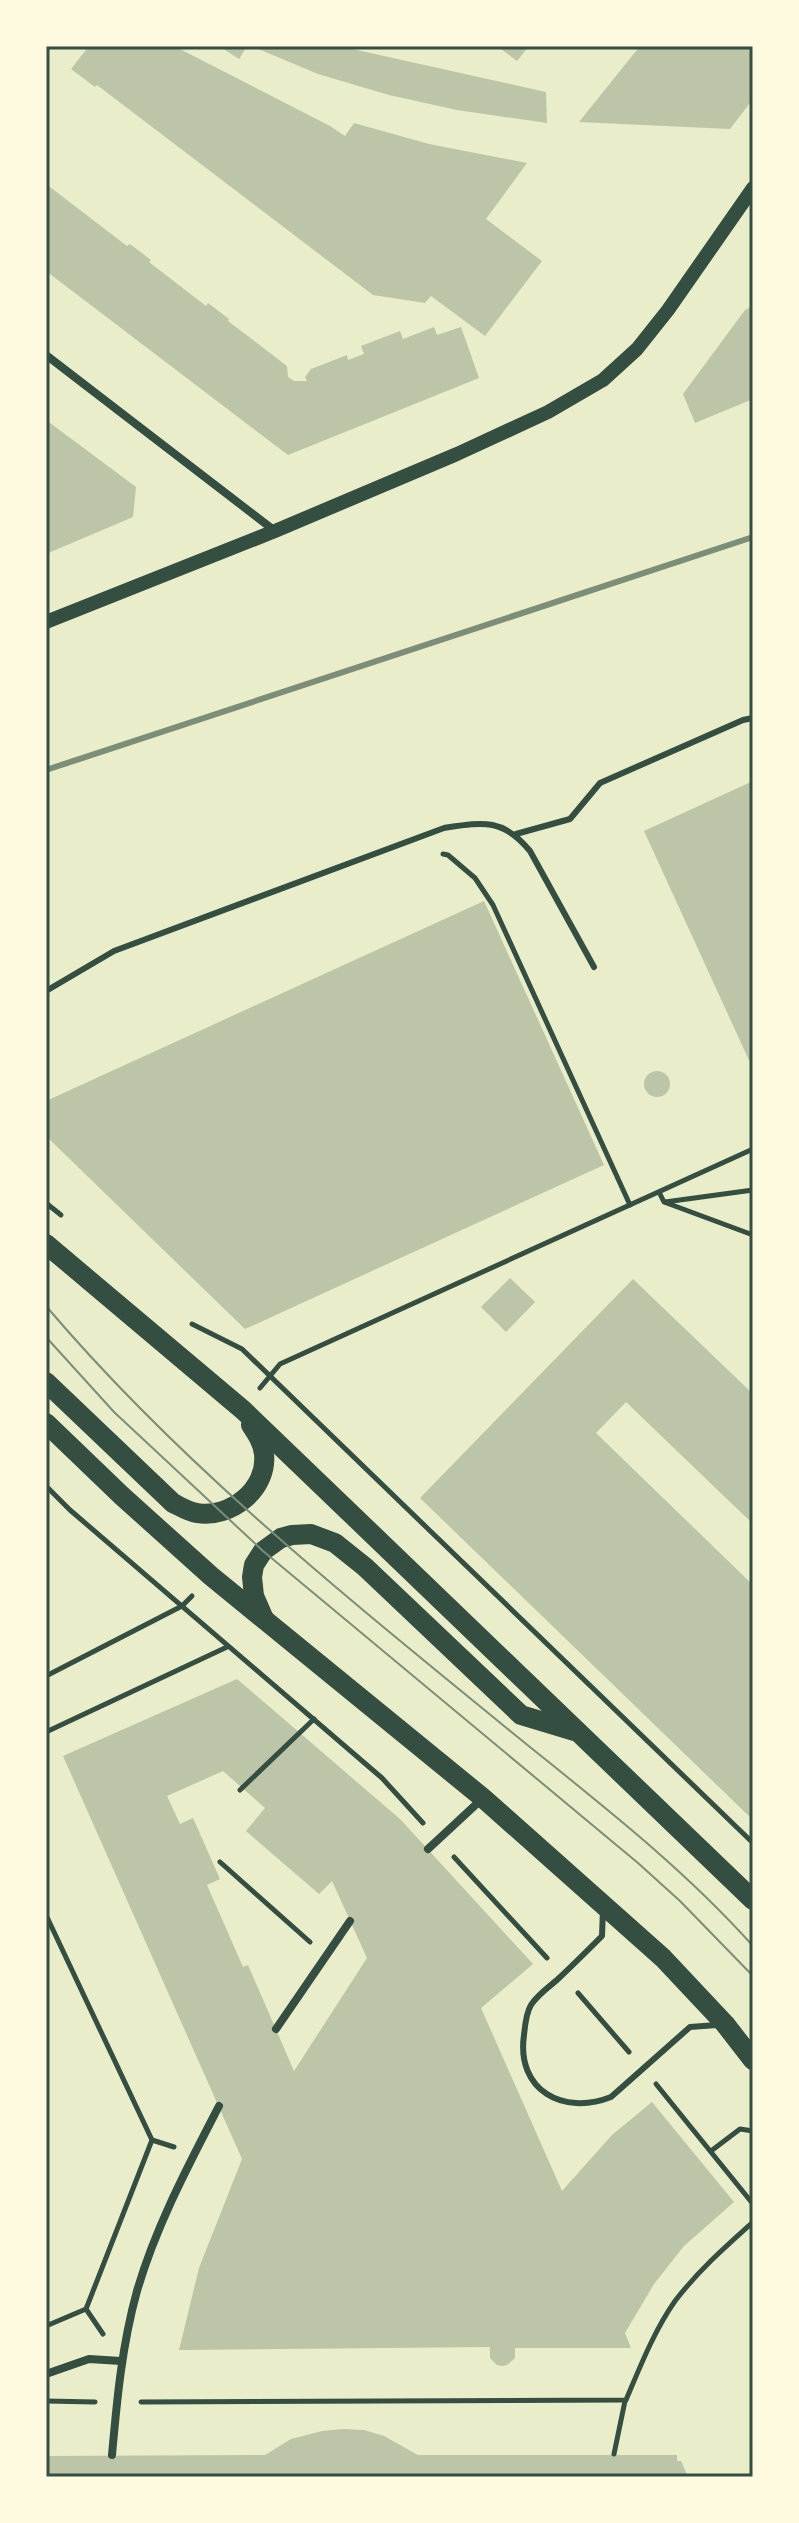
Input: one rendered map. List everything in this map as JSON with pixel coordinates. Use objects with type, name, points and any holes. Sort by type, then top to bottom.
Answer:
[{"type":"main road","points":[[46,1244],[243,1410],[753,1900]]},
{"type":"main road","points":[[46,1382],[173,1503],[193,1513],[228,1510],[240,1503],[264,1470],[260,1440],[243,1410]]},
{"type":"main road","points":[[46,1423],[122,1496],[265,1622],[483,1798],[663,1958],[725,2024],[753,2060]]},
{"type":"main road","points":[[265,1622],[254,1596],[254,1565],[263,1551],[281,1538],[311,1534],[335,1543],[365,1567],[521,1715],[578,1732]]},
{"type":"street","points":[[46,622],[275,531],[509,430],[548,412],[603,380],[637,349],[668,310],[753,188]]},
{"type":"street","points":[[46,355],[275,531]]},
{"type":"street","points":[[428,1849],[483,1798]]},
{"type":"street","points":[[276,2029],[350,1921]]},
{"type":"street","points":[[112,2455],[121,2361],[138,2289],[181,2180],[219,2106]]},
{"type":"street","points":[[46,2374],[89,2359],[121,2361]]},
{"type":"lane","points":[[516,834],[570,819],[600,783],[753,718]]},
{"type":"lane","points":[[46,991],[114,951],[444,828],[473,823],[504,827],[516,834],[530,851],[594,967]]},
{"type":"lane","points":[[603,1906],[602,1936],[531,2004],[526,2019],[523,2060],[526,2072],[537,2087],[565,2102],[596,2102],[611,2097],[690,2027],[725,2024]]},
{"type":"path","points":[[433,854],[448,855],[475,878],[493,905],[630,1205]]},
{"type":"path","points":[[263,1384],[280,1364],[753,1149]]},
{"type":"path","points":[[664,1202],[753,1190]]},
{"type":"path","points":[[659,1192],[664,1202],[753,1235]]},
{"type":"path","points":[[46,1203],[70,1223]]},
{"type":"path","points":[[188,1321],[242,1349],[753,1843]]},
{"type":"path","points":[[46,1486],[227,1647],[382,1778],[562,1974],[753,2204]]},
{"type":"path","points":[[46,1676],[182,1606]]},
{"type":"path","points":[[46,1732],[227,1647]]},
{"type":"path","points":[[240,1790],[314,1719]]},
{"type":"path","points":[[220,1862],[326,1956]]},
{"type":"path","points":[[46,1915],[152,2140],[86,2309],[46,2326]]},
{"type":"path","points":[[711,2151],[740,2129],[753,2131]]},
{"type":"path","points":[[614,2454],[626,2400],[647,2350],[674,2303],[710,2260],[753,2222]]},
{"type":"path","points":[[46,2401],[626,2400]]},
{"type":"building","points":[[89,46],[174,46],[345,136],[354,123],[429,144],[527,163],[486,219],[542,261],[485,336],[431,296],[425,303],[373,295],[97,85],[95,87],[71,69]]},
{"type":"building","points":[[219,46],[243,46],[246,48],[239,59]]},
{"type":"building","points":[[339,46],[546,92],[547,123],[457,110],[389,95],[318,74],[256,48]]},
{"type":"building","points":[[497,46],[529,46],[517,61]]},
{"type":"building","points":[[640,46],[753,46],[753,99],[730,129],[579,122]]},
{"type":"building","points":[[46,184],[127,246],[130,244],[151,260],[149,262],[206,306],[208,303],[229,319],[287,366],[288,377],[294,381],[307,381],[305,377],[311,369],[347,355],[348,360],[364,354],[361,346],[400,331],[403,339],[434,327],[437,335],[461,327],[479,378],[288,455],[46,271]]},
{"type":"building","points":[[753,306],[753,399],[695,423],[683,394],[745,310]]},
{"type":"building","points":[[46,420],[136,487],[133,517],[46,554]]},
{"type":"building","points":[[753,781],[753,1069],[644,831]]},
{"type":"building","points":[[484,901],[604,1165],[245,1329],[46,1136],[46,1101]]},
{"type":"building","points":[[657,1071],[666,1075],[670,1084],[666,1093],[657,1097],[648,1093],[644,1084],[648,1075]]},
{"type":"building","points":[[510,1278],[535,1302],[506,1332],[481,1307]]},
{"type":"building","points":[[633,1279],[753,1394],[753,1524],[626,1402],[596,1433],[753,1585],[753,1820],[420,1498]]},
{"type":"building","points":[[237,1679],[400,1819],[533,1964],[481,2008],[562,2191],[612,2135],[652,2102],[734,2202],[684,2246],[654,2284],[625,2333],[631,2348],[515,2348],[515,2358],[502,2366],[490,2358],[490,2347],[179,2350],[199,2268],[242,2159],[63,1756]],"holes":[[[223,1771],[265,1808],[246,1831],[319,1894],[332,1881],[367,1958],[294,2071],[248,1965],[243,1967],[207,1885],[220,1879],[193,1818],[180,1824],[167,1796]]]},
{"type":"building","points":[[343,2429],[364,2430],[384,2436],[418,2455],[677,2455],[677,2461],[681,2461],[688,2477],[46,2477],[46,2456],[265,2455],[291,2439]]},
{"type":"tram line","points":[[46,1306],[152,1420],[265,1526],[633,1831],[695,1886],[753,1946]]},
{"type":"tram line","points":[[46,1337],[114,1412],[263,1551],[638,1863],[753,1976]]},
{"type":"railway","points":[[46,770],[753,537]]}]
